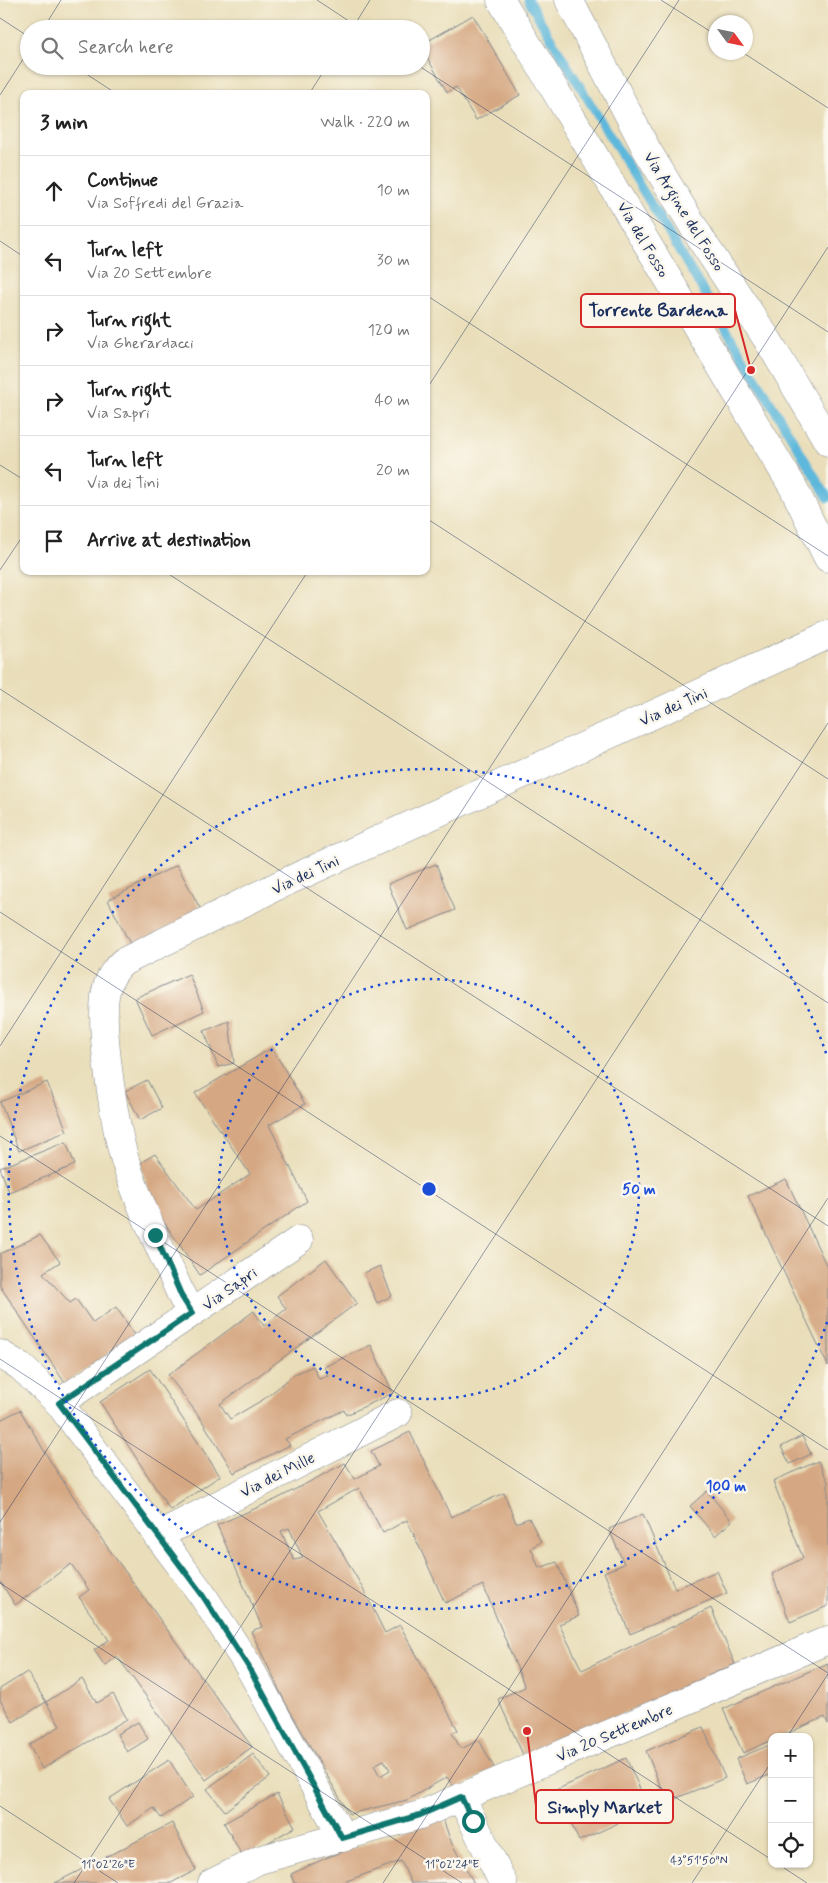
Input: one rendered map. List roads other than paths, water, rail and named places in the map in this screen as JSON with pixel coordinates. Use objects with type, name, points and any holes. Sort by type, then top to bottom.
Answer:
[{"type":"street","name":"Via del Fosso","points":[[501,0],[793,487],[828,558]]},
{"type":"street","name":"Via Argine del Fosso","points":[[569,0],[647,150],[704,244],[769,342],[828,442]]},
{"type":"street","name":"Via dei Tini","points":[[192,1313],[182,1297],[125,1160],[111,1092],[104,1006],[106,988],[115,969],[123,962],[277,886],[828,635]]},
{"type":"street","name":"Via Sapri","points":[[59,1403],[299,1240]]},
{"type":"street","points":[[0,1354],[20,1366],[59,1403],[201,1593],[248,1666],[342,1838]]},
{"type":"street","name":"Via dei Mille","points":[[157,1536],[398,1413]]},
{"type":"street","name":"Via 20 Settembre","points":[[212,1883],[259,1860],[420,1815],[828,1640]]},
{"type":"street","points":[[461,1797],[503,1883]]},
{"type":"waterway","points":[[528,0],[828,498]]},
{"type":"place","name":"Torrente Bardena","points":[[751,370]]},
{"type":"place","name":"Simply Market","points":[[527,1731]]}]
